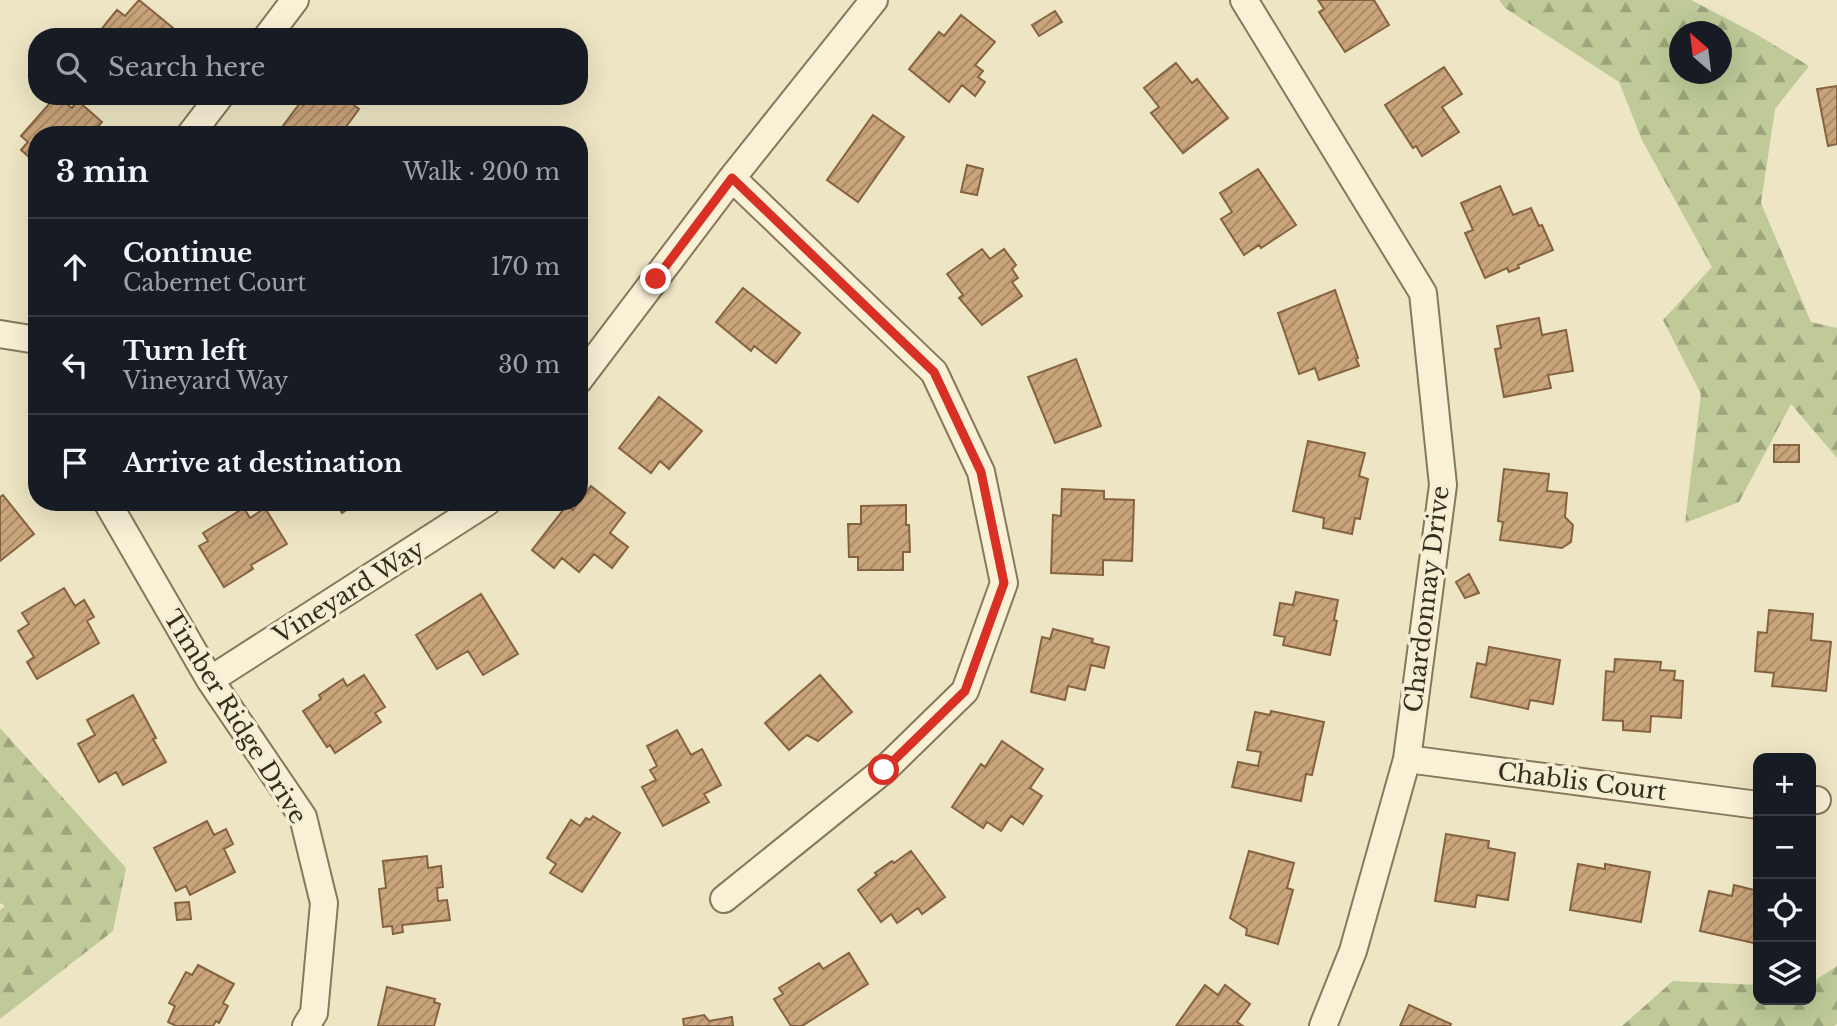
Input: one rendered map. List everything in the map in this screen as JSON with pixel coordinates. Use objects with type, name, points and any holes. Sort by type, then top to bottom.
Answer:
[{"type":"street","points":[[274,28],[295,0]]},
{"type":"street","points":[[588,368],[732,178],[874,0]]},
{"type":"street","name":"Chardonnay Drive","points":[[1244,0],[1423,293],[1443,485],[1407,759],[1353,951],[1322,1026]]},
{"type":"street","points":[[197,126],[213,105]]},
{"type":"street","points":[[724,899],[884,770],[965,691],[1004,583],[981,472],[934,372],[732,178]]},
{"type":"street","points":[[0,334],[28,339]]},
{"type":"street","name":"Timber Ridge Drive","points":[[112,511],[210,680],[303,817],[324,903],[314,1013],[306,1026]]},
{"type":"street","name":"Vineyard Way","points":[[210,680],[473,511]]},
{"type":"street","name":"Chablis Court","points":[[1407,759],[1753,804]]},
{"type":"green space","points":[[1499,0],[1691,0],[1731,21],[1669,21],[1669,84],[1732,84],[1732,21],[1809,66],[1775,109],[1761,203],[1811,322],[1837,328],[1837,458],[1791,404],[1739,502],[1685,523],[1701,394],[1663,320],[1712,267],[1642,140],[1619,82],[1505,8]]},
{"type":"green space","points":[[0,728],[126,868],[113,931],[0,1019],[0,910],[5,906],[0,903]]},
{"type":"green space","points":[[1837,966],[1837,1024],[1834,1026],[1622,1026],[1673,981],[1753,985],[1753,1005],[1816,1005],[1816,980]]},
{"type":"building","points":[[139,0],[173,28],[102,28],[117,10],[125,16]]},
{"type":"building","points":[[1318,0],[1374,0],[1389,25],[1345,52],[1319,12],[1324,9]]},
{"type":"building","points":[[1055,11],[1062,22],[1039,36],[1032,25]]},
{"type":"building","points":[[961,15],[995,42],[975,65],[983,71],[978,77],[985,82],[975,96],[962,85],[949,102],[909,69],[939,32],[944,36]]},
{"type":"building","points":[[1176,63],[1192,83],[1197,79],[1228,118],[1183,153],[1151,113],[1159,107],[1144,88]]},
{"type":"building","points":[[1444,67],[1462,94],[1442,107],[1459,132],[1422,156],[1416,146],[1413,148],[1385,105]]},
{"type":"building","points":[[1837,86],[1837,144],[1828,146],[1817,89]]},
{"type":"building","points":[[48,105],[68,105],[72,108],[75,105],[83,105],[102,122],[98,126],[30,126]]},
{"type":"building","points":[[298,105],[354,105],[359,109],[347,126],[283,126]]},
{"type":"building","points":[[873,115],[904,137],[858,202],[827,180]]},
{"type":"building","points":[[28,128],[28,142],[21,136]]},
{"type":"building","points":[[28,142],[28,156],[21,150]]},
{"type":"building","points":[[967,165],[983,169],[977,195],[961,192]]},
{"type":"building","points":[[1258,169],[1296,225],[1261,248],[1259,245],[1244,255],[1221,219],[1232,212],[1220,193]]},
{"type":"building","points":[[1500,186],[1513,215],[1531,208],[1553,250],[1518,265],[1519,268],[1509,272],[1507,268],[1485,278],[1465,233],[1473,230],[1461,203]]},
{"type":"building","points":[[982,249],[990,259],[1004,249],[1016,265],[1012,269],[1018,278],[1012,282],[1022,296],[982,325],[959,298],[963,295],[947,274]]},
{"type":"building","points":[[743,288],[800,333],[776,363],[754,346],[751,351],[716,322]]},
{"type":"building","points":[[1335,290],[1359,366],[1319,380],[1315,368],[1299,374],[1278,313]]},
{"type":"building","points":[[1539,318],[1542,335],[1566,330],[1573,371],[1548,375],[1551,388],[1504,397],[1495,349],[1501,348],[1497,326]]},
{"type":"building","points":[[1076,359],[1101,426],[1055,443],[1028,377]]},
{"type":"building","points":[[659,397],[702,431],[669,469],[660,461],[651,473],[619,448]]},
{"type":"building","points":[[1308,441],[1365,453],[1359,476],[1368,479],[1360,519],[1355,518],[1352,534],[1323,528],[1324,518],[1293,511]]},
{"type":"building","points":[[1774,445],[1799,445],[1799,462],[1774,462]]},
{"type":"building","points":[[1504,469],[1549,474],[1547,491],[1567,493],[1565,517],[1573,525],[1571,542],[1562,548],[1500,540],[1503,522],[1498,521]]},
{"type":"building","points":[[591,486],[625,513],[610,533],[628,547],[612,568],[594,554],[579,572],[562,558],[554,568],[532,550],[562,511],[588,511],[588,490]]},
{"type":"building","points":[[1062,489],[1104,491],[1104,499],[1134,500],[1132,561],[1103,560],[1103,575],[1051,573],[1053,515],[1061,516]]},
{"type":"building","points":[[3,495],[34,534],[0,561],[0,497]]},
{"type":"building","points":[[906,505],[910,552],[903,552],[903,570],[858,570],[858,557],[849,557],[848,524],[861,524],[861,506]]},
{"type":"building","points":[[239,511],[246,511],[250,518],[260,511],[267,511],[287,544],[251,565],[253,569],[224,587],[199,546],[208,541],[203,533]]},
{"type":"building","points":[[1469,574],[1479,593],[1465,598],[1456,582]]},
{"type":"building","points":[[64,588],[75,606],[84,600],[94,617],[87,621],[99,643],[37,679],[27,662],[34,657],[18,631],[29,624],[22,613]]},
{"type":"building","points":[[1296,592],[1338,600],[1330,655],[1283,645],[1285,637],[1274,635],[1280,603],[1293,605]]},
{"type":"building","points":[[481,594],[518,654],[483,675],[468,651],[437,669],[416,635]]},
{"type":"building","points":[[1769,610],[1813,614],[1811,640],[1831,642],[1826,691],[1772,686],[1774,673],[1755,671],[1758,632],[1767,633]]},
{"type":"building","points":[[1053,629],[1093,639],[1092,643],[1109,647],[1104,668],[1091,665],[1085,690],[1068,686],[1065,700],[1031,692],[1042,637],[1050,639]]},
{"type":"building","points":[[1489,647],[1560,660],[1553,704],[1530,700],[1528,709],[1471,697],[1477,663],[1486,665]]},
{"type":"building","points":[[1615,659],[1661,662],[1660,670],[1675,671],[1674,680],[1683,681],[1681,718],[1651,716],[1650,732],[1623,730],[1623,721],[1603,720],[1606,671],[1614,672]]},
{"type":"building","points":[[364,675],[385,707],[375,713],[381,722],[335,753],[330,745],[327,747],[303,711],[321,699],[319,695],[343,679],[347,686]]},
{"type":"building","points":[[820,675],[852,712],[818,741],[807,735],[789,750],[765,723]]},
{"type":"building","points":[[133,695],[166,762],[123,785],[116,772],[99,782],[78,744],[95,735],[87,720]]},
{"type":"building","points":[[1271,711],[1324,722],[1312,775],[1306,774],[1301,801],[1232,787],[1238,762],[1258,766],[1261,752],[1247,750],[1255,712],[1270,715]]},
{"type":"building","points":[[677,730],[691,755],[702,749],[721,785],[704,794],[709,802],[663,826],[642,787],[656,780],[650,770],[657,766],[647,746]]},
{"type":"building","points":[[1002,741],[1043,769],[1030,788],[1042,796],[1023,824],[1011,816],[1001,831],[987,822],[983,828],[952,807],[981,764],[985,767]]},
{"type":"building","points":[[593,816],[620,833],[582,892],[550,873],[556,864],[547,858],[571,820],[580,826],[586,818],[590,820]]},
{"type":"building","points":[[207,821],[214,835],[226,829],[233,844],[224,849],[235,872],[190,895],[186,886],[176,891],[154,848]]},
{"type":"building","points":[[1446,834],[1489,841],[1488,848],[1515,853],[1508,900],[1477,895],[1475,907],[1435,901]]},
{"type":"building","points":[[911,851],[945,897],[922,914],[918,908],[897,923],[891,914],[881,922],[858,890],[877,875],[875,873]]},
{"type":"building","points":[[1249,851],[1294,863],[1287,888],[1293,890],[1278,944],[1246,935],[1247,929],[1230,918]]},
{"type":"building","points":[[427,856],[428,868],[441,866],[443,887],[437,888],[438,901],[447,900],[450,920],[402,925],[403,932],[393,934],[392,926],[383,927],[379,889],[386,888],[383,861]]},
{"type":"building","points":[[1578,864],[1605,869],[1605,864],[1650,872],[1641,922],[1570,910]]},
{"type":"building","points":[[1734,885],[1753,890],[1753,943],[1700,931],[1709,891],[1732,896]]},
{"type":"building","points":[[189,902],[191,919],[177,920],[175,903]]},
{"type":"building","points":[[849,953],[868,984],[802,1026],[791,1026],[774,999],[783,994],[779,988],[819,963],[823,969]]},
{"type":"building","points":[[198,965],[234,984],[223,1003],[228,1006],[219,1023],[216,1021],[213,1026],[176,1026],[168,1022],[175,1006],[169,1003],[186,972],[192,975]]},
{"type":"building","points":[[1205,985],[1218,995],[1225,985],[1250,1004],[1237,1022],[1243,1026],[1176,1026]]},
{"type":"building","points":[[387,987],[435,999],[434,1002],[440,1004],[434,1026],[378,1026]]},
{"type":"building","points":[[1409,1005],[1451,1024],[1400,1026]]},
{"type":"building","points":[[704,1015],[709,1021],[732,1017],[733,1026],[684,1026],[683,1019]]},
{"type":"route","points":[[656,279],[732,178],[934,372],[981,472],[1004,583],[965,691],[884,770]]}]
